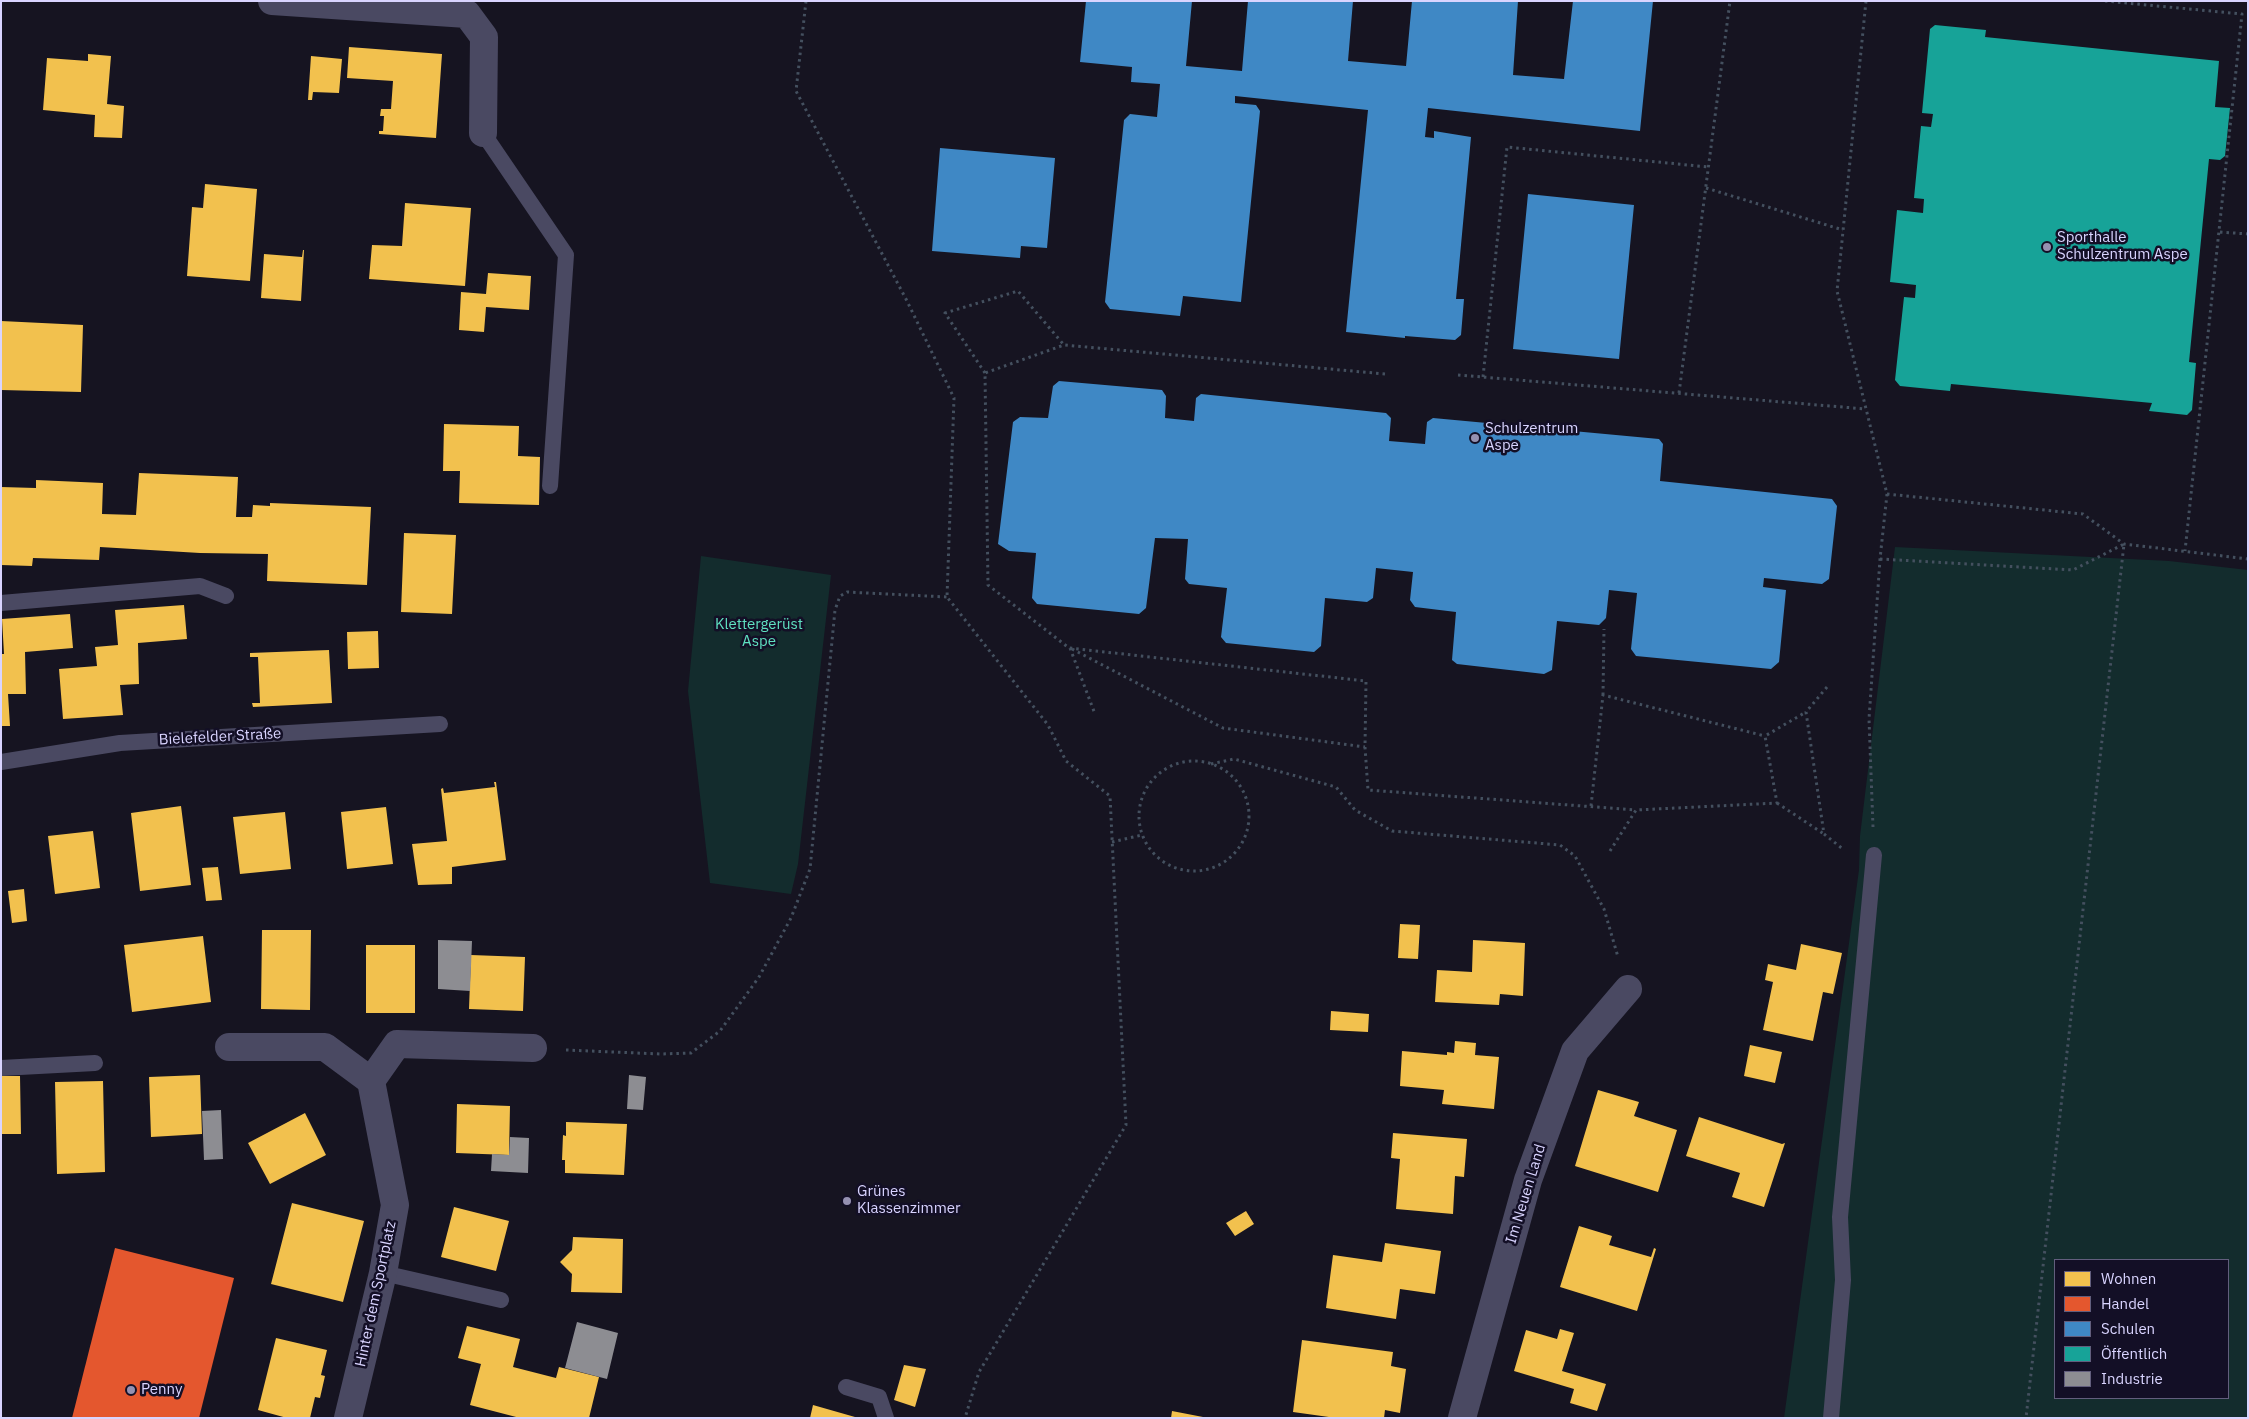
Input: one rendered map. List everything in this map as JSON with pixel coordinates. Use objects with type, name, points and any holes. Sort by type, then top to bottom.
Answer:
[{"type":"street","points":[[272,1],[467,14],[484,36],[483,133]]},
{"type":"street","name":"Im Neuen Land","points":[[1462,1418],[1528,1180],[1575,1051],[1628,989]]},
{"type":"street","points":[[229,1047],[325,1047],[371,1081],[396,1044],[533,1048]]},
{"type":"street","name":"Hinter dem Sportplatz","points":[[348,1418],[383,1273],[395,1205],[371,1081]]},
{"type":"lane","points":[[483,133],[566,255],[550,486]]},
{"type":"lane","points":[[1,603],[200,586],[226,596]]},
{"type":"lane","name":"Bielefelder Straße","points":[[1,762],[120,743],[440,724]]},
{"type":"lane","points":[[1831,1418],[1843,1280],[1840,1218],[1874,855]]},
{"type":"lane","points":[[1,1068],[95,1063]]},
{"type":"lane","points":[[383,1273],[501,1300]]},
{"type":"lane","points":[[846,1387],[879,1397],[886,1418]]},
{"type":"path","points":[[806,1],[796,91],[907,301],[954,398],[948,597],[1048,726],[1066,761],[1110,796],[1126,1125],[979,1372],[965,1418]]},
{"type":"path","points":[[1679,393],[1730,1]]},
{"type":"path","points":[[1866,1],[1837,291],[1887,494],[1880,559],[1869,719],[1874,855]]},
{"type":"path","points":[[2106,1],[2242,14],[2185,551]]},
{"type":"path","points":[[1483,377],[1507,147],[1708,167]]},
{"type":"path","points":[[1706,188],[1843,230]]},
{"type":"path","points":[[2220,232],[2248,234]]},
{"type":"path","points":[[1064,345],[1018,290],[945,313],[985,373],[988,585],[1069,648],[1223,728],[1365,747]]},
{"type":"path","points":[[985,373],[1064,345],[1385,374]]},
{"type":"path","points":[[1458,375],[1866,409]]},
{"type":"path","points":[[1887,494],[2083,514],[2124,544],[2248,558]]},
{"type":"path","points":[[1880,559],[2073,570],[2124,544]]},
{"type":"path","points":[[2026,1418],[2124,544]]},
{"type":"path","points":[[533,1048],[660,1054],[692,1053],[720,1031],[759,978],[791,918],[810,869],[834,610],[840,596],[847,592],[948,597]]},
{"type":"path","points":[[1591,806],[1603,695],[1604,629]]},
{"type":"path","points":[[1069,648],[1095,714]]},
{"type":"path","points":[[1069,648],[1366,681],[1365,747],[1368,790],[1636,810],[1777,803],[1824,834],[1844,850]]},
{"type":"path","points":[[1603,695],[1765,736],[1806,712],[1827,687]]},
{"type":"path","points":[[1806,712],[1824,834]]},
{"type":"path","points":[[1765,736],[1777,803]]},
{"type":"path","points":[[1211,764],[1234,759],[1336,787],[1356,810],[1392,831],[1560,845],[1575,856],[1604,910],[1628,989]]},
{"type":"path","points":[[1194,761],[1211,764],[1228,773],[1240,786],[1248,803],[1249,821],[1244,839],[1234,855],[1219,866],[1201,871],[1183,871],[1166,864],[1152,852],[1142,836],[1139,818],[1142,801],[1149,785],[1161,772],[1177,764],[1194,761]]},
{"type":"path","points":[[1610,851],[1636,810]]},
{"type":"path","points":[[1112,842],[1142,836]]},
{"type":"green space","points":[[1895,547],[2169,561],[2248,570],[2248,1418],[1784,1418],[1859,870],[1860,836]]},
{"type":"green space","name":"Klettergerüst Aspe","points":[[701,556],[831,575],[798,864],[791,894],[710,883],[688,691]]},
{"type":"building: Wohnen","points":[[349,47],[442,54],[436,138],[379,134],[379,131],[383,131],[384,116],[380,116],[381,109],[391,109],[393,81],[347,78]]},
{"type":"building: Wohnen","points":[[88,54],[111,56],[107,104],[124,106],[122,138],[94,137],[95,115],[43,110],[47,58],[88,61]]},
{"type":"building: Wohnen","points":[[311,56],[342,59],[339,93],[313,92],[312,100],[308,100]]},
{"type":"building: Wohnen","points":[[205,184],[257,189],[250,281],[187,276],[192,207],[203,208]]},
{"type":"building: Wohnen","points":[[405,203],[471,208],[465,286],[369,279],[372,245],[402,246]]},
{"type":"building: Wohnen","points":[[303,250],[301,301],[261,298],[264,254],[302,257]]},
{"type":"building: Wohnen","points":[[488,273],[531,276],[529,310],[486,307],[484,332],[459,330],[461,292],[486,294]]},
{"type":"building: Wohnen","points":[[1,321],[83,325],[81,392],[1,390]]},
{"type":"building: Wohnen","points":[[444,424],[519,426],[518,456],[540,457],[539,505],[459,503],[460,471],[443,471]]},
{"type":"building: Wohnen","points":[[139,473],[238,477],[236,517],[252,517],[253,505],[270,506],[270,503],[371,507],[367,585],[267,581],[268,554],[200,553],[100,547],[99,560],[33,558],[32,566],[1,565],[1,487],[36,488],[36,480],[103,483],[102,514],[136,515]]},
{"type":"building: Wohnen","points":[[404,533],[456,535],[452,614],[401,612]]},
{"type":"building: Wohnen","points":[[184,605],[187,639],[138,643],[139,684],[120,685],[123,715],[63,719],[59,669],[97,666],[95,647],[118,645],[115,610]]},
{"type":"building: Wohnen","points":[[70,614],[73,648],[25,652],[26,694],[8,694],[10,726],[1,726],[1,654],[4,654],[2,619]]},
{"type":"building: Wohnen","points":[[378,631],[379,668],[348,669],[347,632]]},
{"type":"building: Wohnen","points":[[329,650],[332,703],[253,707],[252,703],[260,703],[258,657],[250,657],[250,653]]},
{"type":"building: Wohnen","points":[[494,782],[496,782],[506,860],[452,867],[452,884],[418,885],[412,844],[447,841],[441,789],[443,788],[444,793],[495,787]]},
{"type":"building: Wohnen","points":[[181,806],[191,885],[140,891],[131,813]]},
{"type":"building: Wohnen","points":[[386,807],[393,864],[347,869],[341,812]]},
{"type":"building: Wohnen","points":[[285,812],[291,869],[240,874],[233,817]]},
{"type":"building: Wohnen","points":[[93,831],[100,888],[55,894],[48,836]]},
{"type":"building: Wohnen","points":[[218,867],[222,900],[206,901],[202,868]]},
{"type":"building: Wohnen","points":[[24,889],[27,921],[12,923],[8,891]]},
{"type":"building: Wohnen","points":[[1400,924],[1420,925],[1418,959],[1398,958]]},
{"type":"building: Wohnen","points":[[262,930],[311,930],[310,1010],[261,1009]]},
{"type":"building: Wohnen","points":[[203,936],[211,1002],[132,1012],[124,945]]},
{"type":"building: Wohnen","points":[[1473,940],[1525,943],[1523,996],[1500,994],[1499,1005],[1435,1002],[1437,970],[1472,972]]},
{"type":"building: Wohnen","points":[[1801,944],[1842,953],[1833,994],[1823,992],[1813,1041],[1763,1030],[1773,982],[1765,980],[1768,964],[1796,970]]},
{"type":"building: Wohnen","points":[[366,945],[415,945],[415,1013],[366,1013]]},
{"type":"building: Wohnen","points":[[471,955],[525,957],[523,1011],[469,1009]]},
{"type":"building: Wohnen","points":[[1331,1011],[1369,1014],[1368,1032],[1330,1030]]},
{"type":"building: Wohnen","points":[[1455,1041],[1476,1043],[1475,1055],[1499,1057],[1494,1109],[1442,1104],[1444,1090],[1400,1086],[1402,1051],[1447,1055],[1447,1052],[1454,1053]]},
{"type":"building: Wohnen","points":[[1750,1045],[1782,1052],[1775,1083],[1744,1076]]},
{"type":"building: Wohnen","points":[[200,1075],[202,1134],[151,1137],[149,1077]]},
{"type":"building: Wohnen","points":[[1,1076],[20,1076],[21,1134],[1,1134]]},
{"type":"building: Wohnen","points":[[103,1081],[105,1172],[57,1174],[55,1082]]},
{"type":"building: Wohnen","points":[[1598,1090],[1639,1102],[1634,1116],[1677,1130],[1658,1192],[1575,1166]]},
{"type":"building: Wohnen","points":[[457,1104],[510,1106],[509,1155],[456,1153]]},
{"type":"building: Wohnen","points":[[305,1113],[326,1155],[270,1184],[248,1143]]},
{"type":"building: Wohnen","points":[[1699,1117],[1782,1144],[1785,1143],[1764,1207],[1732,1197],[1740,1173],[1686,1156]]},
{"type":"building: Wohnen","points":[[566,1122],[627,1124],[624,1175],[565,1173],[565,1160],[562,1160],[563,1135],[566,1136]]},
{"type":"building: Wohnen","points":[[1393,1133],[1467,1139],[1464,1177],[1455,1176],[1453,1214],[1396,1209],[1400,1159],[1391,1158]]},
{"type":"building: Wohnen","points":[[292,1203],[364,1221],[343,1302],[271,1284]]},
{"type":"building: Wohnen","points":[[454,1207],[509,1221],[496,1271],[441,1257]]},
{"type":"building: Wohnen","points":[[1246,1211],[1254,1224],[1235,1236],[1226,1223]]},
{"type":"building: Wohnen","points":[[1579,1226],[1612,1236],[1609,1245],[1651,1257],[1654,1248],[1656,1249],[1637,1311],[1560,1287]]},
{"type":"building: Wohnen","points":[[573,1237],[623,1239],[622,1293],[571,1292],[572,1274],[560,1262],[572,1250]]},
{"type":"building: Wohnen","points":[[1385,1243],[1441,1251],[1435,1294],[1400,1289],[1396,1319],[1326,1308],[1333,1255],[1382,1262]]},
{"type":"building: Wohnen","points":[[467,1326],[520,1339],[513,1367],[556,1378],[559,1367],[599,1377],[589,1418],[520,1418],[470,1405],[481,1364],[458,1358]]},
{"type":"building: Wohnen","points":[[1560,1329],[1574,1333],[1562,1371],[1606,1384],[1597,1411],[1570,1403],[1574,1389],[1514,1371],[1526,1330],[1557,1339]]},
{"type":"building: Wohnen","points":[[276,1338],[327,1350],[321,1375],[325,1376],[320,1398],[315,1397],[310,1418],[287,1418],[258,1410]]},
{"type":"building: Wohnen","points":[[1302,1340],[1393,1352],[1391,1366],[1406,1369],[1400,1413],[1385,1410],[1384,1418],[1336,1418],[1293,1412]]},
{"type":"building: Wohnen","points":[[904,1365],[926,1369],[915,1407],[894,1400]]},
{"type":"building: Wohnen","points":[[813,1405],[855,1417],[855,1418],[810,1418]]},
{"type":"building: Wohnen","points":[[1172,1411],[1203,1417],[1203,1418],[1171,1418]]},
{"type":"building: Handel","points":[[115,1248],[234,1278],[199,1418],[72,1418]]},
{"type":"building: Schulen","points":[[1086,1],[1192,1],[1186,66],[1242,71],[1248,1],[1353,1],[1348,61],[1406,66],[1412,1],[1518,1],[1513,75],[1564,79],[1573,1],[1653,1],[1640,131],[1428,108],[1425,137],[1434,138],[1434,131],[1471,137],[1456,299],[1464,299],[1461,335],[1455,340],[1405,336],[1405,338],[1346,332],[1368,110],[1235,96],[1235,103],[1256,105],[1260,111],[1241,302],[1183,296],[1180,316],[1110,309],[1105,302],[1124,120],[1130,114],[1157,117],[1160,84],[1131,82],[1132,67],[1080,62]]},
{"type":"building: Schulen","points":[[940,148],[1055,158],[1047,248],[1021,246],[1020,258],[932,251]]},
{"type":"building: Schulen","points":[[1528,194],[1634,205],[1619,359],[1513,349]]},
{"type":"building: Schulen","points":[[1059,381],[1162,390],[1166,396],[1165,418],[1194,421],[1196,398],[1201,394],[1386,413],[1391,418],[1389,441],[1425,444],[1427,422],[1433,418],[1659,439],[1663,444],[1660,481],[1832,499],[1837,506],[1829,579],[1822,584],[1764,578],[1763,587],[1786,590],[1779,662],[1771,669],[1636,656],[1631,649],[1637,593],[1609,590],[1606,618],[1599,625],[1557,621],[1552,670],[1544,674],[1457,664],[1452,660],[1456,612],[1415,607],[1410,600],[1413,572],[1376,568],[1373,598],[1367,602],[1325,598],[1321,646],[1314,652],[1226,643],[1221,637],[1227,588],[1189,584],[1185,579],[1188,539],[1155,538],[1146,608],[1139,614],[1037,604],[1032,598],[1036,553],[1009,551],[998,544],[1013,422],[1020,417],[1048,418],[1053,386]]},
{"type":"building: Öffentlich","name":"Sporthalle Schulzentrum Aspe","points":[[1935,25],[1986,30],[1985,37],[2219,61],[2215,107],[2230,108],[2225,156],[2220,160],[2209,159],[2189,362],[2196,363],[2192,410],[2187,415],[2149,411],[2152,403],[1951,384],[1950,391],[1900,386],[1895,380],[1904,297],[1915,298],[1916,285],[1890,282],[1897,210],[1923,213],[1924,199],[1914,198],[1921,126],[1931,127],[1933,114],[1922,113],[1930,29]]},
{"type":"building: Industrie","points":[[438,940],[472,941],[470,991],[438,989]]},
{"type":"building: Industrie","points":[[629,1075],[646,1077],[643,1110],[627,1109]]},
{"type":"building: Industrie","points":[[221,1110],[223,1159],[204,1160],[202,1111]]},
{"type":"building: Industrie","points":[[510,1137],[529,1138],[528,1173],[491,1171],[492,1154],[509,1155]]},
{"type":"building: Industrie","points":[[577,1322],[618,1333],[607,1379],[565,1368]]},
{"type":"place","name":"Sporthalle Schulzentrum Aspe","points":[[2047,247]]},
{"type":"place","name":"Schulzentrum Aspe","points":[[1475,438]]},
{"type":"place","name":"Grünes Klassenzimmer","points":[[847,1201]]},
{"type":"place","name":"Penny","points":[[131,1390]]}]
